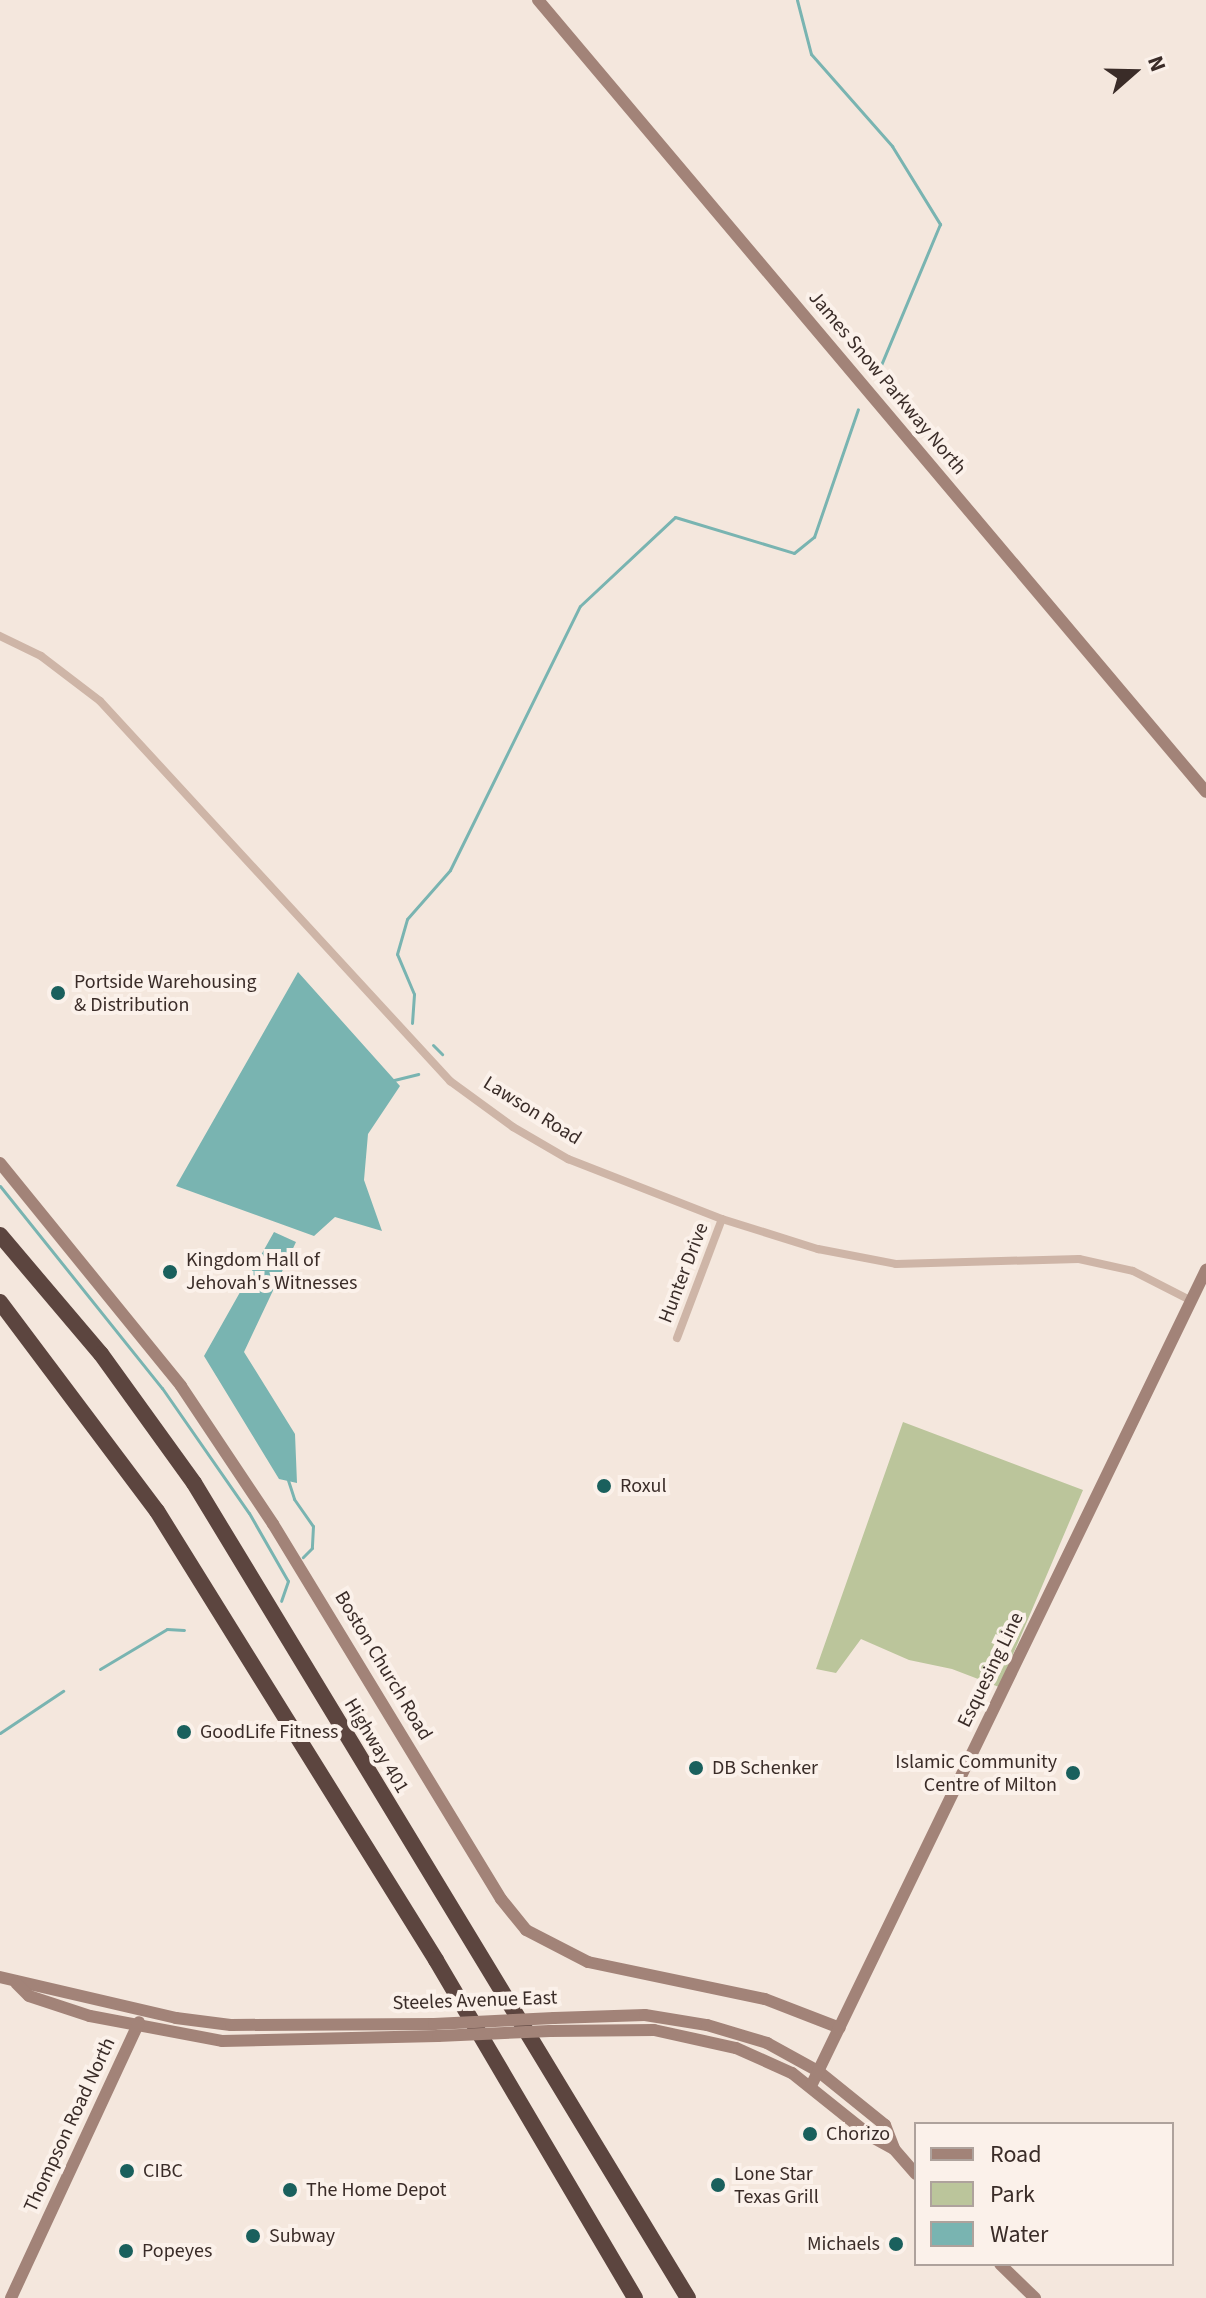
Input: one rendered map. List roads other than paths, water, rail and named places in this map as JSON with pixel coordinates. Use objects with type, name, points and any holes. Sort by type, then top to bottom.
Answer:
[{"type":"highway","name":"Highway 401","points":[[0,1235],[101,1354],[194,1483],[688,2298]]},
{"type":"highway","points":[[0,1302],[157,1511],[436,1960],[635,2298]]},
{"type":"main road","name":"James Snow Parkway North","points":[[538,0],[1206,792]]},
{"type":"main road","name":"Boston Church Road","points":[[0,1163],[181,1386],[273,1524],[501,1899],[526,1930],[552,1948],[588,1962],[765,1999],[840,2028]]},
{"type":"main road","name":"Esquesing Line","points":[[811,2086],[1206,1270]]},
{"type":"main road","name":"Lawson Road","points":[[1192,1301],[1206,1307]]},
{"type":"main road","name":"Steeles Avenue East","points":[[0,1977],[16,1983],[33,1982],[142,2011],[231,2025],[436,2030]]},
{"type":"main road","name":"Steeles Avenue East","points":[[16,1983],[29,1996],[137,2026],[238,2041],[552,2024],[645,2015],[707,2025],[767,2043],[818,2071],[885,2125],[894,2149]]},
{"type":"main road","name":"Thompson Road North","points":[[11,2298],[142,2011]]},
{"type":"main road","name":"Steeles Avenue East","points":[[552,2024],[654,2030],[695,2037],[771,2062],[811,2086],[872,2137],[894,2149],[914,2172]]},
{"type":"main road","points":[[1002,2266],[1035,2298]]},
{"type":"street","name":"Lawson Road","points":[[0,636],[41,656],[100,701],[450,1081],[513,1127],[568,1159],[722,1219],[818,1249],[896,1264],[1042,1258],[1109,1263],[1192,1301]]},
{"type":"street","name":"Hunter Drive","points":[[677,1338],[722,1219]]},
{"type":"water","points":[[298,972],[400,1086],[368,1134],[364,1180],[382,1231],[335,1217],[314,1236],[176,1186]]},
{"type":"water","points":[[274,1232],[296,1242],[244,1352],[295,1434],[297,1483],[279,1479],[204,1356]]},
{"type":"waterway","points":[[797,0],[811,54],[892,146],[940,224],[881,365]]},
{"type":"waterway","points":[[412,1023],[414,994],[397,954],[407,919],[450,870],[580,606],[675,517],[794,553],[814,537],[858,409]]},
{"type":"waterway","points":[[433,1045],[442,1054]]},
{"type":"waterway","points":[[394,1080],[418,1074]]},
{"type":"waterway","points":[[0,1186],[162,1388],[249,1513],[288,1581],[281,1601]]},
{"type":"waterway","points":[[287,1477],[294,1499],[313,1526],[312,1548],[303,1557]]},
{"type":"waterway","points":[[100,1669],[167,1629],[184,1630]]},
{"type":"waterway","points":[[0,1733],[63,1691]]},
{"type":"place","name":"Portside Warehousing & Distribution","points":[[58,993]]},
{"type":"place","name":"Kingdom Hall of Jehovah's Witnesses","points":[[170,1272]]},
{"type":"place","name":"Roxul","points":[[604,1486]]},
{"type":"place","name":"GoodLife Fitness","points":[[184,1732]]},
{"type":"place","name":"DB Schenker","points":[[696,1768]]},
{"type":"place","name":"Islamic Community Centre of Milton","points":[[1073,1773]]},
{"type":"place","name":"Chorizo","points":[[810,2134]]},
{"type":"place","name":"CIBC","points":[[127,2171]]},
{"type":"place","name":"Lone Star Texas Grill","points":[[718,2185]]},
{"type":"place","name":"The Home Depot","points":[[290,2190]]},
{"type":"place","name":"Subway","points":[[253,2236]]},
{"type":"place","name":"Michaels","points":[[896,2244]]},
{"type":"place","name":"Popeyes","points":[[126,2251]]}]
